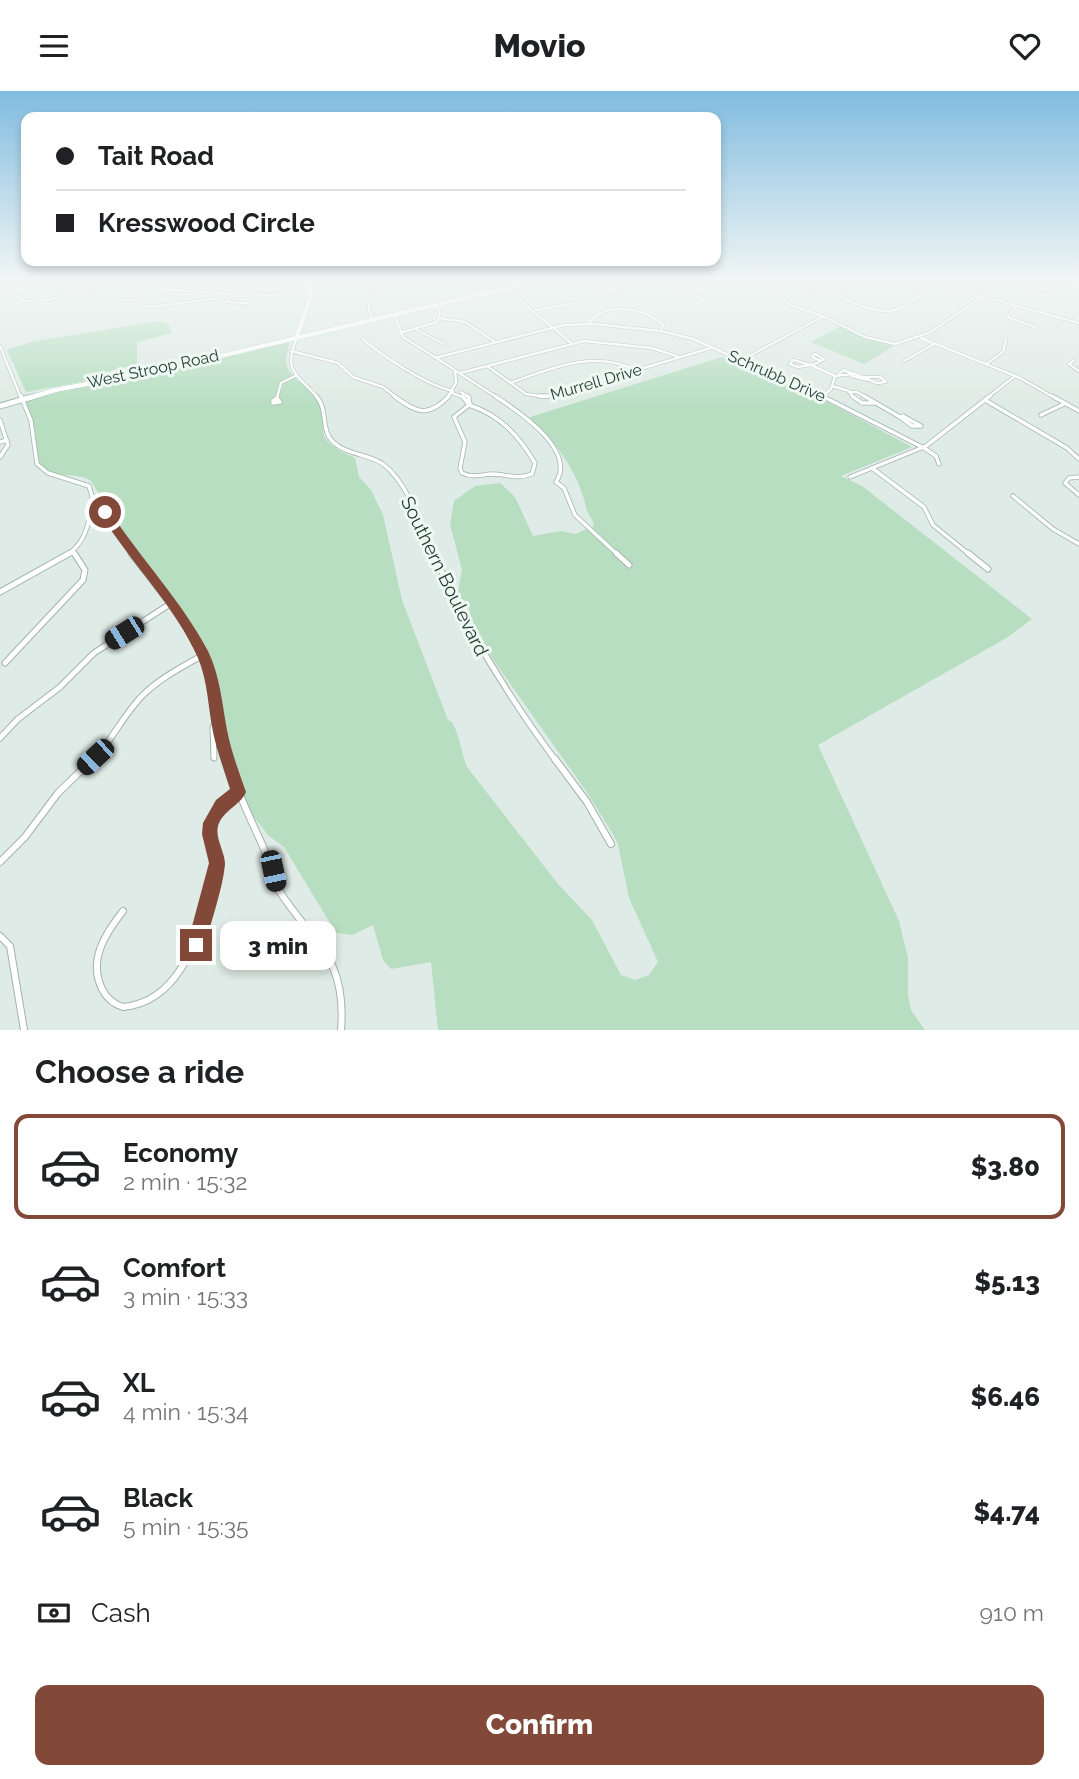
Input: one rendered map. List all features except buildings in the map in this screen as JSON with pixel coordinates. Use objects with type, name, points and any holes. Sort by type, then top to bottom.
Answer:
[{"type":"main road","points":[[297,337],[303,321]]},
{"type":"main road","points":[[307,325],[308,321]]},
{"type":"main road","name":"West Stroop Road","points":[[0,406],[55,390],[157,371],[364,321]]},
{"type":"main road","points":[[300,328],[307,325],[324,330]]},
{"type":"street","points":[[396,321],[400,333],[520,414],[544,437],[561,463],[561,472],[556,482],[564,488],[575,515],[629,565]]},
{"type":"street","points":[[400,333],[434,324],[437,321]]},
{"type":"street","points":[[455,321],[467,323],[495,342]]},
{"type":"street","points":[[547,321],[571,343]]},
{"type":"street","points":[[660,321],[663,325],[661,331]]},
{"type":"street","points":[[739,361],[816,321]]},
{"type":"street","points":[[831,321],[861,335],[886,343],[901,344],[920,338],[946,321]]},
{"type":"street","points":[[1018,321],[1035,327]]},
{"type":"street","name":"Schrubb Drive","points":[[435,358],[555,327],[588,324],[661,331],[712,347],[823,396],[923,447],[936,456],[939,464]]},
{"type":"street","points":[[416,329],[444,344]]},
{"type":"street","points":[[277,398],[281,383],[295,376],[289,363],[290,351],[297,337]]},
{"type":"street","points":[[920,338],[1015,376],[1078,409]]},
{"type":"street","points":[[363,339],[386,359],[411,370],[432,385],[465,395],[469,402],[484,409],[516,432],[535,464],[530,475],[518,479],[493,474],[472,477],[462,473],[460,468],[466,442],[454,418],[469,402]]},
{"type":"street","points":[[985,364],[1003,352],[1006,339]]},
{"type":"street","points":[[457,372],[571,343],[595,341],[646,347],[679,357]]},
{"type":"street","points":[[904,361],[935,344]]},
{"type":"street","points":[[0,346],[31,421],[35,459],[48,474],[86,483],[93,492],[94,503],[82,542],[73,552],[0,592]]},
{"type":"street","name":"Murrell Drive","points":[[486,366],[529,395],[549,396],[712,347]]},
{"type":"street","points":[[290,351],[338,363],[353,377],[383,387],[405,405],[424,412],[432,411],[454,392],[457,372]]},
{"type":"street","points":[[821,361],[811,366],[790,364],[798,359],[811,366],[837,375]]},
{"type":"street","points":[[510,383],[595,360],[620,363],[635,371]]},
{"type":"street","points":[[1074,360],[1070,365],[1079,372]]},
{"type":"street","points":[[823,396],[837,375],[844,370],[867,378]]},
{"type":"street","name":"Southern Boulevard","points":[[295,376],[313,389],[321,401],[325,429],[332,441],[348,452],[381,463],[396,477],[411,504],[455,604],[483,655],[523,716],[587,803],[611,844]]},
{"type":"street","points":[[850,477],[923,447],[1015,376]]},
{"type":"street","points":[[832,386],[857,392],[912,426],[921,426],[909,417],[900,417]]},
{"type":"street","points":[[849,392],[862,403],[874,403]]},
{"type":"street","points":[[985,400],[1068,447],[1079,459]]},
{"type":"street","points":[[1041,415],[1065,404]]},
{"type":"street","points":[[0,423],[8,447],[0,457]]},
{"type":"street","points":[[0,442],[7,440]]},
{"type":"street","points":[[872,468],[924,507],[933,525],[988,569]]},
{"type":"street","points":[[1079,478],[1069,478],[1065,483],[1079,495]]},
{"type":"street","points":[[1013,496],[1053,529],[1079,544]]},
{"type":"street","points":[[94,503],[101,506],[126,546],[190,631],[203,655],[212,679],[218,723],[238,792],[270,860],[278,890],[303,919],[334,967],[342,991],[341,1030]]},
{"type":"street","points":[[5,663],[80,585],[85,570],[73,552]]},
{"type":"street","points":[[0,738],[18,719],[60,687],[94,653],[170,604]]},
{"type":"street","points":[[0,862],[25,837],[58,793],[106,747],[141,697],[161,680],[203,655]]},
{"type":"street","points":[[214,758],[212,733],[213,727],[218,723]]},
{"type":"street","points":[[123,911],[103,940],[96,963],[98,979],[106,999],[121,1007],[141,1003],[158,992],[180,972],[191,955],[199,937],[217,863],[210,834],[211,823],[221,806],[238,792]]},
{"type":"street","points":[[0,936],[10,946],[24,1030]]},
{"type":"green space","points":[[160,321],[168,324],[172,333],[137,342],[137,364],[106,372],[98,379],[26,392],[7,350],[35,341]]},
{"type":"green space","points":[[841,326],[894,346],[864,364],[811,342]]},
{"type":"green space","points":[[289,340],[286,359],[289,371],[317,398],[322,409],[325,437],[339,450],[355,458],[359,477],[371,490],[383,515],[402,600],[448,720],[452,722],[457,733],[467,767],[558,884],[592,920],[621,975],[635,980],[649,975],[658,962],[629,898],[618,844],[586,791],[494,661],[471,618],[468,604],[457,596],[462,570],[450,524],[454,501],[475,486],[500,483],[515,497],[533,536],[561,531],[575,534],[594,526],[572,470],[546,433],[530,417],[722,357],[800,387],[912,447],[841,476],[862,486],[1032,619],[1008,637],[818,745],[899,921],[908,958],[908,995],[911,1010],[925,1030],[438,1030],[431,962],[391,969],[383,960],[373,925],[352,935],[336,933],[284,847],[269,836],[250,812],[223,732],[212,666],[195,630],[125,537],[91,481],[54,474],[39,464],[34,427],[24,402],[61,390],[250,352]]},
{"type":"route","points":[[105,512],[126,546],[180,616],[203,655],[212,679],[220,733],[238,792],[221,806],[211,823],[210,834],[217,863],[196,945]]}]
